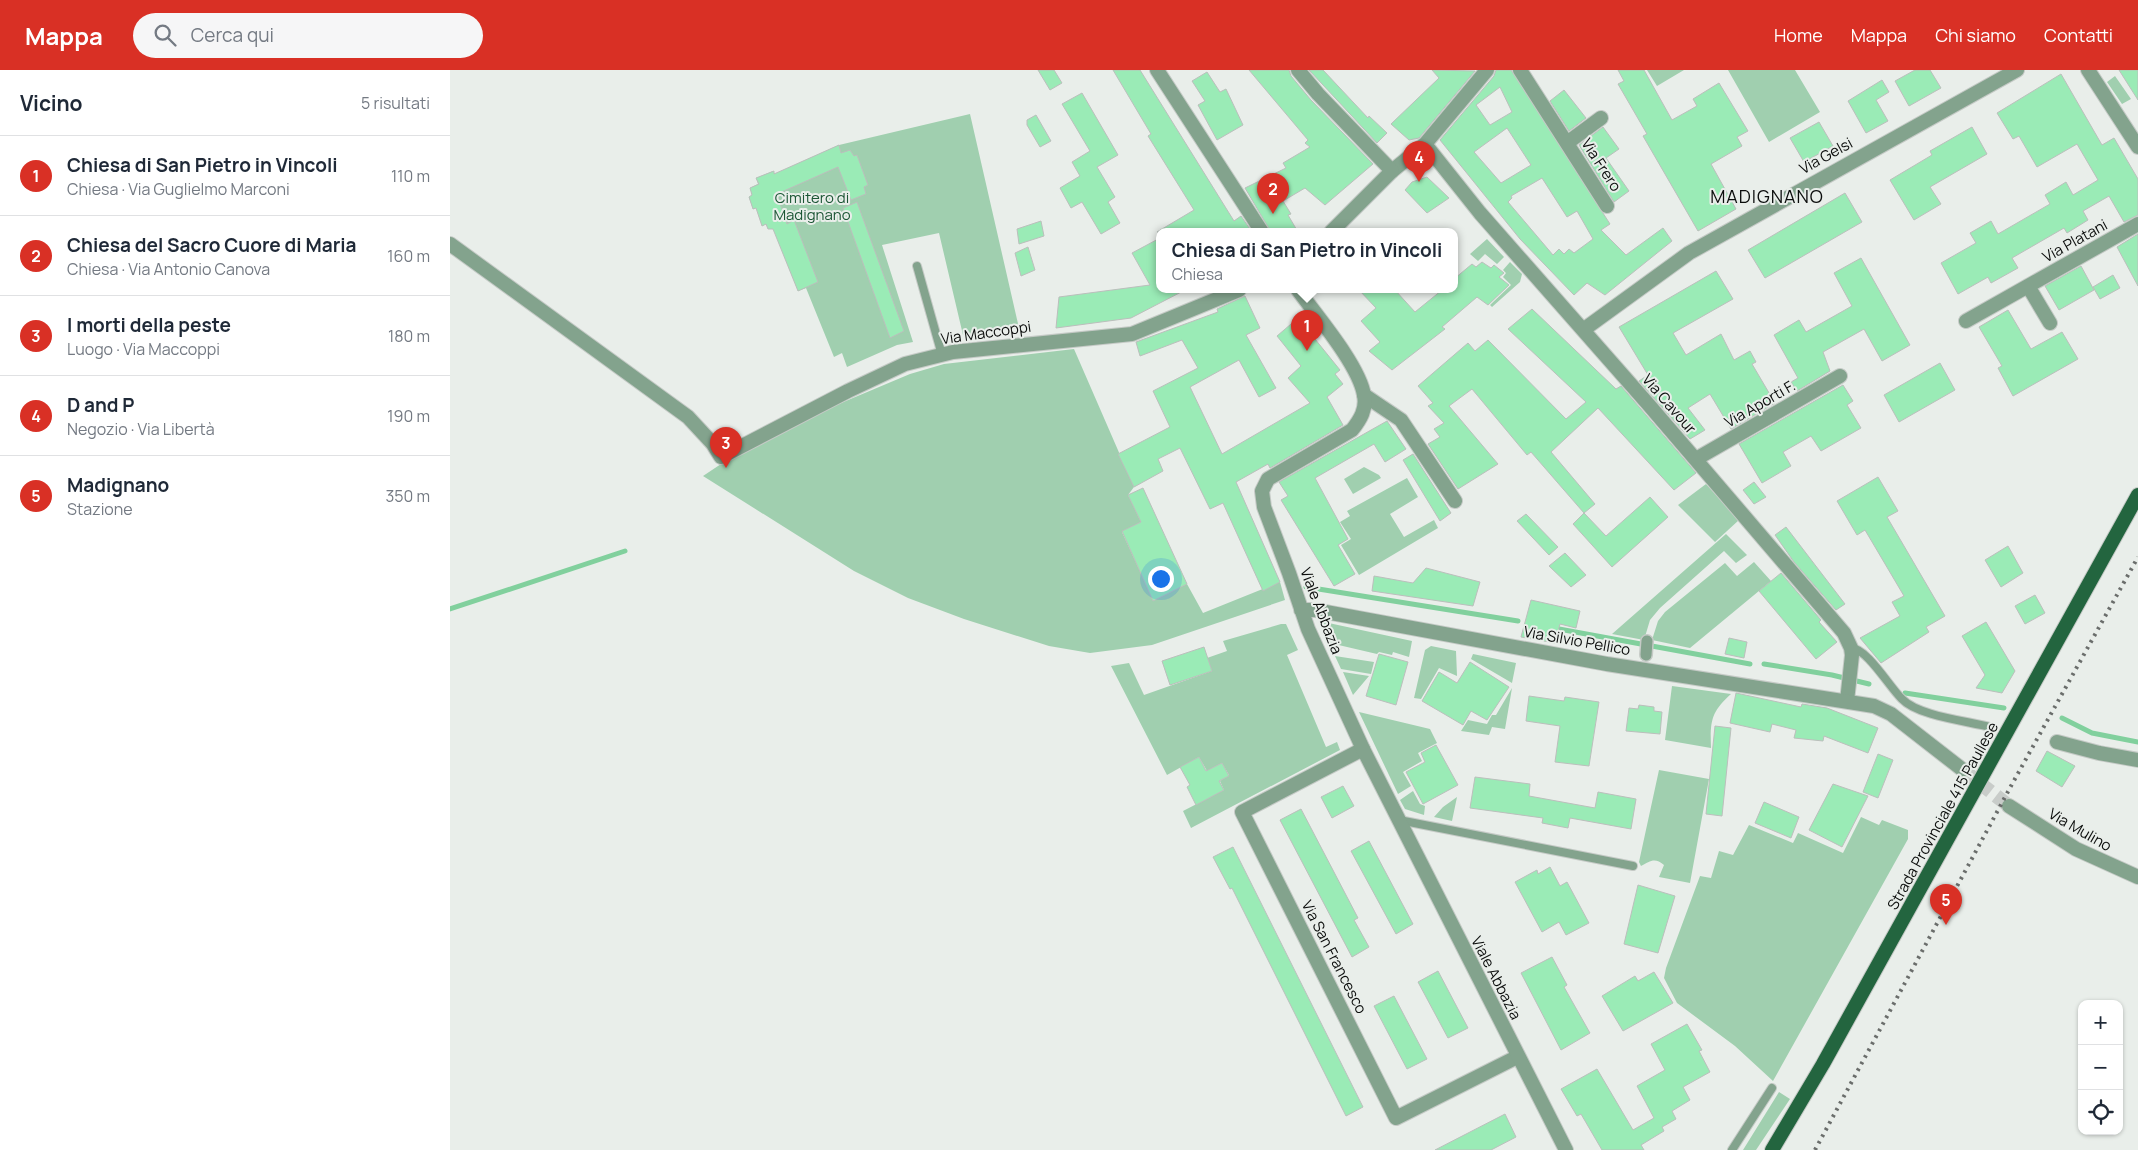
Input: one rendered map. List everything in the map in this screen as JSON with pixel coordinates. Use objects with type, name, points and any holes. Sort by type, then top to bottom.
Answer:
[{"type":"main road","name":"Strada Provinciale 415 Paullese","points":[[1772,1150],[1828,1056],[2138,495]]},
{"type":"street","points":[[1157,70],[1259,228]]},
{"type":"street","points":[[1298,70],[1318,94],[1392,171]]},
{"type":"street","name":"Via Frero","points":[[1520,70],[1607,206]]},
{"type":"street","name":"Via Gelsi","points":[[1583,330],[1689,253],[2017,70]]},
{"type":"street","points":[[2088,70],[2138,147]]},
{"type":"street","points":[[1335,228],[1392,171],[1426,144],[1484,71]]},
{"type":"street","name":"Via Frero","points":[[1567,143],[1601,118]]},
{"type":"street","name":"Via Cavour","points":[[1426,144],[1480,213],[1696,459],[1844,634],[1851,648]]},
{"type":"street","name":"Via Platani","points":[[1966,320],[2138,224]]},
{"type":"street","name":"Via Maccoppi","points":[[450,244],[688,417],[713,444],[721,457],[848,391],[905,364],[953,352],[1132,334],[1232,293]]},
{"type":"street","points":[[2028,286],[2050,323]]},
{"type":"street","points":[[1300,293],[1348,360],[1364,395],[1401,420],[1455,501]]},
{"type":"street","name":"Via Aporti F.","points":[[1696,459],[1840,376]]},
{"type":"street","name":"Viale Abbazia","points":[[1364,395],[1362,418],[1352,430],[1268,479],[1262,491],[1264,507],[1301,610],[1363,749],[1517,1057],[1566,1150]]},
{"type":"street","name":"Via Silvio Pellico","points":[[1301,610],[1315,610],[1607,664],[1848,696]]},
{"type":"street","points":[[1646,655],[1647,641]]},
{"type":"street","points":[[1851,648],[1848,696],[1891,714],[1963,770]]},
{"type":"street","points":[[2057,742],[2099,754],[2138,760]]},
{"type":"street","name":"Via San Francesco","points":[[1363,749],[1242,812],[1396,1118],[1517,1057]]},
{"type":"street","name":"Via Mulino","points":[[2009,806],[2076,850],[2138,877]]},
{"type":"lane","points":[[917,266],[942,355]]},
{"type":"lane","points":[[1851,648],[1863,652],[1897,694],[1910,706],[1990,727]]},
{"type":"lane","points":[[1399,820],[1633,866]]},
{"type":"lane","points":[[1732,1150],[1772,1088]]},
{"type":"green space","points":[[1647,70],[1684,70],[1657,86]]},
{"type":"green space","points":[[1728,70],[1795,70],[1820,112],[1769,142]]},
{"type":"green space","points":[[2115,76],[2131,99],[2122,104],[2107,82]]},
{"type":"green space","name":"Cimitero di Madignano","points":[[970,114],[1019,328],[963,335],[939,233],[882,245],[913,342],[897,345],[847,367],[842,353],[834,357],[806,288],[798,291],[774,229],[768,229],[766,224],[762,226],[758,207],[753,209],[749,197],[752,195],[750,188],[758,184],[756,178],[773,171],[775,174],[839,145]]},
{"type":"green space","points":[[1487,239],[1504,257],[1497,264],[1485,254],[1478,261],[1470,254]]},
{"type":"green space","points":[[1510,262],[1522,274],[1520,282],[1492,307],[1490,305],[1511,285],[1503,277],[1506,273],[1503,270]]},
{"type":"green space","points":[[1074,349],[1134,487],[1128,495],[1141,522],[1122,532],[1153,600],[1187,584],[1203,613],[1280,582],[1285,600],[1152,645],[1090,653],[1049,646],[964,619],[908,598],[854,571],[703,476],[724,462],[822,411],[910,374],[944,364]]},
{"type":"green space","points":[[1364,467],[1381,478],[1353,494],[1344,479]]},
{"type":"green space","points":[[1407,478],[1418,497],[1390,514],[1404,537],[1434,520],[1438,528],[1359,575],[1341,545],[1351,539],[1340,522],[1350,516],[1347,511]]},
{"type":"green space","points":[[1706,484],[1739,520],[1715,542],[1678,505]]},
{"type":"green space","points":[[1726,534],[1747,555],[1736,563],[1724,551],[1660,608],[1650,620],[1644,640],[1612,634]]},
{"type":"green space","points":[[1754,562],[1771,581],[1690,648],[1652,640],[1658,621],[1665,612],[1725,563],[1737,576]]},
{"type":"green space","points":[[1324,622],[1412,641],[1409,657],[1393,652],[1392,655],[1379,652],[1377,654],[1330,643],[1324,628]]},
{"type":"green space","points":[[1286,624],[1298,650],[1287,655],[1326,747],[1337,742],[1340,750],[1191,828],[1183,811],[1224,790],[1220,781],[1229,775],[1222,763],[1207,771],[1199,757],[1167,775],[1111,666],[1129,663],[1144,695],[1212,671],[1207,658],[1227,651],[1223,641]]},
{"type":"green space","points":[[1431,646],[1456,651],[1457,676],[1439,668],[1421,699],[1414,698],[1425,650]]},
{"type":"green space","points":[[1473,654],[1516,663],[1512,683],[1471,659]]},
{"type":"green space","points":[[1335,656],[1374,662],[1371,674],[1341,669]]},
{"type":"green space","points":[[1343,672],[1369,676],[1353,695]]},
{"type":"green space","points":[[1672,686],[1731,694],[1719,706],[1713,718],[1711,748],[1665,740]]},
{"type":"green space","points":[[1512,688],[1505,729],[1492,727],[1489,735],[1461,731],[1468,720],[1487,724],[1492,715],[1496,715]]},
{"type":"green space","points":[[1359,712],[1430,729],[1437,743],[1418,753],[1422,761],[1403,772],[1411,786],[1398,794]]},
{"type":"green space","points":[[1659,770],[1709,779],[1690,883],[1659,877],[1664,865],[1658,861],[1650,861],[1641,866],[1639,862]]},
{"type":"green space","points":[[1413,791],[1420,804],[1425,806],[1424,815],[1405,809],[1400,800]]},
{"type":"green space","points":[[1457,797],[1452,821],[1434,817],[1443,807]]},
{"type":"green space","points":[[1861,817],[1879,825],[1882,820],[1908,830],[1908,839],[1773,1081],[1735,1046],[1677,1003],[1664,978],[1666,968],[1700,876],[1711,878],[1719,851],[1733,855],[1749,825],[1793,843],[1798,833],[1843,853]]},
{"type":"green space","points":[[1779,1092],[1790,1099],[1756,1150],[1743,1150]]},
{"type":"building","points":[[1038,70],[1054,70],[1062,83],[1050,90]]},
{"type":"building","points":[[1113,70],[1140,70],[1234,221],[1241,216],[1249,228],[1164,228],[1194,210],[1148,136],[1151,134]]},
{"type":"building","points":[[1249,70],[1289,70],[1291,76],[1311,100],[1373,164],[1325,205],[1305,188],[1283,201],[1291,214],[1288,215],[1296,228],[1269,228],[1245,188],[1286,168],[1283,163],[1310,147],[1305,143],[1308,140]]},
{"type":"building","points":[[1309,70],[1323,70],[1368,118],[1369,116],[1387,133],[1377,143]]},
{"type":"building","points":[[1432,70],[1475,71],[1419,138],[1409,140],[1391,124],[1439,78]]},
{"type":"building","points":[[1496,70],[1511,70],[1610,224],[1601,230],[1626,255],[1663,228],[1672,241],[1605,295],[1587,283],[1574,295],[1520,239],[1440,140],[1494,76]],"holes":[[[1500,87],[1512,112],[1490,125],[1476,105]],[[1507,128],[1531,165],[1501,183],[1474,152]],[[1542,178],[1567,217],[1577,211],[1593,239],[1574,253],[1569,249],[1564,254],[1559,249],[1553,255],[1508,202],[1512,198],[1511,196]]]},
{"type":"building","points":[[1618,70],[1644,70],[1672,120],[1697,106],[1693,99],[1719,83],[1748,131],[1737,137],[1742,146],[1711,164],[1736,209],[1698,231],[1643,136],[1647,134],[1618,84],[1624,81]]},
{"type":"building","points":[[1915,70],[1930,70],[1941,88],[1909,106],[1895,81]]},
{"type":"building","points":[[2119,70],[2138,70],[2138,100]]},
{"type":"building","points":[[1207,72],[1220,92],[1226,89],[1243,125],[1217,140],[1198,105],[1205,101],[1192,81]]},
{"type":"building","points":[[2061,74],[2102,145],[2114,138],[2138,179],[2138,215],[2124,222],[2109,196],[2083,211],[2088,220],[2067,233],[2064,228],[2012,258],[2018,268],[1991,283],[1988,277],[1958,294],[1941,263],[1976,243],[1970,233],[1991,221],[1998,234],[2050,204],[2045,195],[2066,182],[2073,195],[2098,180],[2077,144],[2037,167],[2019,136],[2013,139],[1997,113]]},
{"type":"building","points":[[1882,80],[1889,92],[1876,100],[1888,121],[1866,133],[1848,101]]},
{"type":"building","points":[[1564,90],[1586,118],[1569,131],[1550,101]]},
{"type":"building","points":[[1082,93],[1118,155],[1097,167],[1115,197],[1108,202],[1120,223],[1101,234],[1082,202],[1071,208],[1060,188],[1080,176],[1072,162],[1090,151],[1062,104]]},
{"type":"building","points":[[1036,115],[1051,141],[1040,147],[1027,125],[1027,120]]},
{"type":"building","points":[[1819,122],[1833,146],[1804,162],[1790,138]]},
{"type":"building","points":[[1603,127],[1619,149],[1606,158],[1629,191],[1614,202],[1579,145]]},
{"type":"building","points":[[1972,127],[1987,154],[1930,187],[1941,204],[1914,220],[1890,180],[1932,155],[1930,151]]},
{"type":"building","points":[[839,145],[841,153],[850,150],[854,156],[857,155],[868,185],[864,187],[866,194],[851,200],[838,167],[777,194],[787,224],[794,220],[818,282],[798,291],[773,229],[768,229],[766,224],[762,226],[756,208],[753,209],[749,197],[752,195],[750,188],[759,184],[756,178],[774,171],[774,174]]},
{"type":"building","points":[[1427,177],[1449,198],[1427,213],[1405,190],[1412,182]]},
{"type":"building","points":[[1845,193],[1862,222],[1765,278],[1748,250]]},
{"type":"building","points":[[857,202],[904,331],[890,338],[843,208]]},
{"type":"building","points":[[1041,221],[1044,236],[1019,244],[1017,229]]},
{"type":"building","points":[[2138,234],[2138,286],[2117,247]]},
{"type":"building","points":[[1156,240],[1156,293],[1179,293],[1131,318],[1056,328],[1059,297],[1150,285],[1132,253]]},
{"type":"building","points":[[1028,247],[1035,270],[1021,276],[1015,253]]},
{"type":"building","points":[[1861,258],[1910,345],[1882,361],[1864,329],[1823,352],[1830,371],[1797,391],[1791,382],[1798,378],[1774,335],[1799,320],[1806,332],[1852,306],[1834,273]]},
{"type":"building","points":[[1482,262],[1491,268],[1494,265],[1504,273],[1499,277],[1509,285],[1488,305],[1477,297],[1442,327],[1445,329],[1392,370],[1369,351],[1380,342],[1361,321],[1376,308],[1362,293],[1398,293],[1415,312],[1438,293],[1458,293],[1458,276],[1472,264],[1476,267]]},
{"type":"building","points":[[2081,266],[2094,290],[2059,310],[2045,286]]},
{"type":"building","points":[[1716,271],[1733,299],[1673,333],[1686,355],[1721,334],[1734,360],[1750,351],[1756,362],[1752,364],[1775,403],[1731,429],[1710,394],[1688,408],[1705,430],[1690,439],[1639,381],[1648,375],[1619,327]]},
{"type":"building","points":[[2113,275],[2120,288],[2100,299],[2093,287]]},
{"type":"building","points":[[1245,296],[1260,328],[1246,335],[1276,388],[1259,397],[1239,360],[1190,387],[1222,454],[1310,403],[1288,378],[1301,366],[1277,336],[1298,318],[1340,370],[1335,374],[1343,384],[1327,397],[1343,425],[1270,468],[1268,464],[1236,482],[1280,582],[1263,591],[1223,503],[1210,509],[1180,448],[1158,459],[1163,471],[1134,487],[1118,454],[1170,427],[1153,391],[1198,368],[1182,340],[1140,356],[1136,342],[1218,312],[1217,309]]},
{"type":"building","points":[[1532,309],[1616,389],[1621,386],[1696,473],[1674,490],[1598,408],[1551,452],[1595,504],[1584,513],[1531,452],[1527,455],[1472,389],[1449,406],[1498,464],[1458,489],[1428,444],[1440,437],[1434,429],[1444,423],[1428,406],[1433,403],[1418,386],[1468,343],[1475,351],[1488,340],[1566,419],[1586,402],[1508,329]]},
{"type":"building","points":[[2008,310],[2031,349],[2062,332],[2078,359],[2013,396],[1998,368],[2002,366],[1979,327]]},
{"type":"building","points":[[1940,363],[1955,390],[1899,422],[1884,395]]},
{"type":"building","points":[[1843,385],[1853,401],[1847,405],[1861,428],[1821,451],[1811,436],[1783,452],[1791,466],[1762,483],[1739,444]]},
{"type":"building","points":[[1387,421],[1406,449],[1385,462],[1374,444],[1315,478],[1348,539],[1338,545],[1355,574],[1334,586],[1281,500],[1288,496],[1279,482]]},
{"type":"building","points":[[1413,454],[1451,513],[1440,521],[1403,460]]},
{"type":"building","points":[[1878,477],[1898,511],[1887,517],[1945,616],[1926,627],[1929,632],[1881,663],[1860,638],[1900,616],[1892,602],[1904,596],[1865,530],[1857,535],[1837,501]]},
{"type":"building","points":[[1754,482],[1766,497],[1754,504],[1743,490]]},
{"type":"building","points":[[1143,488],[1187,584],[1153,601],[1122,531],[1141,522],[1128,495]]},
{"type":"building","points":[[1650,497],[1668,517],[1612,567],[1573,524],[1584,513],[1606,536]]},
{"type":"building","points":[[1526,514],[1558,547],[1549,555],[1517,521]]},
{"type":"building","points":[[1786,527],[1845,604],[1836,610],[1794,562],[1775,535]]},
{"type":"building","points":[[2008,546],[2023,573],[2001,587],[1985,560]]},
{"type":"building","points":[[1565,553],[1586,575],[1571,587],[1549,566]]},
{"type":"building","points":[[1426,568],[1480,582],[1473,606],[1372,591],[1374,576],[1413,583]]},
{"type":"building","points":[[1781,573],[1837,642],[1816,659],[1759,591]]},
{"type":"building","points":[[2035,595],[2045,613],[2025,624],[2015,606]]},
{"type":"building","points":[[1531,600],[1580,611],[1576,628],[1560,624],[1555,643],[1521,637]]},
{"type":"building","points":[[1986,622],[2015,671],[2002,693],[1976,688],[1985,675],[1962,636]]},
{"type":"building","points":[[1729,638],[1747,642],[1744,658],[1725,654]]},
{"type":"building","points":[[1204,647],[1212,671],[1170,685],[1162,661]]},
{"type":"building","points":[[1379,654],[1408,662],[1396,705],[1366,696]]},
{"type":"building","points":[[1470,662],[1509,687],[1487,720],[1471,711],[1463,725],[1422,701],[1439,672],[1457,683]]},
{"type":"building","points":[[1736,693],[1801,707],[1802,704],[1827,708],[1878,728],[1868,753],[1824,736],[1823,741],[1794,738],[1796,730],[1772,724],[1770,732],[1730,723]]},
{"type":"building","points":[[1529,696],[1564,701],[1565,697],[1599,702],[1589,766],[1555,762],[1560,726],[1526,721]]},
{"type":"building","points":[[1639,705],[1654,707],[1654,711],[1662,712],[1660,734],[1626,731],[1629,708],[1638,709]]},
{"type":"building","points":[[1715,726],[1731,728],[1722,816],[1706,814]]},
{"type":"building","points":[[1436,745],[1458,785],[1423,804],[1406,772],[1425,762],[1421,753]]},
{"type":"building","points":[[2047,751],[2075,766],[2062,787],[2036,771]]},
{"type":"building","points":[[1878,754],[1893,760],[1878,798],[1863,792]]},
{"type":"building","points":[[1199,757],[1206,771],[1222,763],[1229,776],[1219,781],[1224,790],[1196,805],[1187,787],[1190,785],[1180,767]]},
{"type":"building","points":[[1475,777],[1530,784],[1529,796],[1595,808],[1598,792],[1636,799],[1631,829],[1570,818],[1568,828],[1542,823],[1543,818],[1470,808]]},
{"type":"building","points":[[1833,784],[1868,796],[1842,847],[1809,830]]},
{"type":"building","points":[[1343,786],[1354,806],[1332,818],[1321,797]]},
{"type":"building","points":[[1764,802],[1799,817],[1791,838],[1755,823]]},
{"type":"building","points":[[1301,809],[1358,918],[1354,920],[1369,947],[1352,957],[1280,820]]},
{"type":"building","points":[[1369,841],[1413,924],[1396,934],[1351,851]]},
{"type":"building","points":[[1233,847],[1363,1107],[1346,1116],[1232,888],[1230,889],[1213,857]]},
{"type":"building","points":[[1550,867],[1560,886],[1567,882],[1589,923],[1566,935],[1559,922],[1542,932],[1515,882],[1537,870],[1538,874]]},
{"type":"building","points":[[1638,885],[1675,896],[1658,953],[1624,944]]},
{"type":"building","points":[[1552,957],[1567,985],[1564,987],[1590,1033],[1561,1050],[1521,973]]},
{"type":"building","points":[[1438,971],[1468,1028],[1448,1038],[1418,982]]},
{"type":"building","points":[[1654,972],[1673,1003],[1623,1031],[1602,996],[1635,976],[1638,981]]},
{"type":"building","points":[[1394,996],[1427,1059],[1407,1069],[1374,1006]]},
{"type":"building","points":[[1687,1024],[1702,1050],[1699,1051],[1710,1072],[1683,1087],[1690,1100],[1672,1111],[1676,1119],[1662,1127],[1664,1131],[1641,1145],[1644,1150],[1602,1150],[1581,1114],[1577,1116],[1561,1089],[1597,1069],[1633,1130],[1654,1118],[1637,1086],[1665,1070],[1651,1044]]},
{"type":"building","points":[[1505,1114],[1516,1137],[1491,1150],[1435,1150]]},
{"type":"waterway","points":[[450,609],[625,551]]},
{"type":"waterway","points":[[1306,587],[1518,621]]},
{"type":"waterway","points":[[1559,629],[1750,664]]},
{"type":"waterway","points":[[1764,664],[1832,675],[1869,684]]},
{"type":"waterway","points":[[1905,693],[2004,708]]},
{"type":"waterway","points":[[2062,718],[2092,733],[2138,742]]},
{"type":"tunnel","points":[[1963,770],[2009,806]]},
{"type":"railway","points":[[1815,1150],[2011,786],[2138,557]]},
{"type":"place","name":"D and P","points":[[1419,182]]},
{"type":"place","name":"Chiesa del Sacro Cuore di Maria","points":[[1273,214]]},
{"type":"place","name":"Chiesa di San Pietro in Vincoli","points":[[1307,351]]},
{"type":"place","name":"I morti della peste","points":[[726,468]]},
{"type":"place","name":"Madignano","points":[[1946,925]]},
{"type":"district","name":"MADIGNANO","points":[[1767,197]]}]
